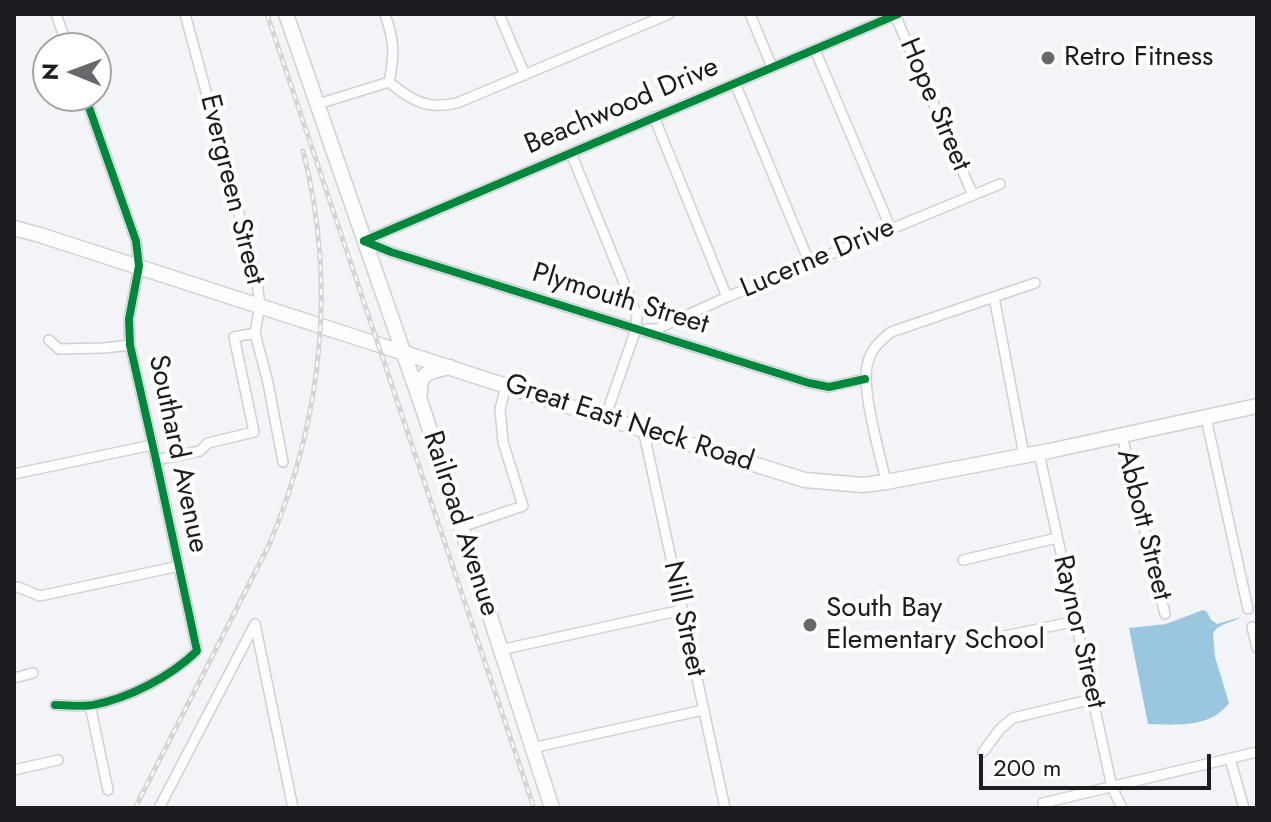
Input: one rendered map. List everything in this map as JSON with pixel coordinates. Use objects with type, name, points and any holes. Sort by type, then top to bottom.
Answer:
[{"type":"main road","name":"Railroad Avenue","points":[[286,14],[423,409],[552,808]]},
{"type":"main road","name":"Great East Neck Road","points":[[14,228],[805,480],[863,485],[886,482],[1257,406]]},
{"type":"main road","points":[[423,409],[419,383],[430,372],[451,367]]},
{"type":"street","name":"Evergreen Street","points":[[185,14],[256,276],[260,305],[255,333],[283,462]]},
{"type":"street","points":[[385,14],[395,52],[389,82]]},
{"type":"street","points":[[499,14],[525,75]]},
{"type":"street","points":[[389,82],[422,104],[441,106],[457,103],[525,75],[643,19],[669,14]]},
{"type":"street","points":[[750,14],[772,67]]},
{"type":"street","name":"Beachwood Drive","points":[[364,241],[897,14]]},
{"type":"street","name":"Hope Street","points":[[897,14],[973,195]]},
{"type":"street","points":[[815,50],[891,229]]},
{"type":"street","points":[[318,104],[389,82]]},
{"type":"street","points":[[735,83],[810,264]]},
{"type":"street","points":[[91,112],[136,241],[139,266]]},
{"type":"street","points":[[654,117],[727,297]]},
{"type":"street","points":[[571,153],[637,315],[636,329],[605,418]]},
{"type":"street","name":"Lucerne Drive","points":[[636,329],[657,329],[1000,184]]},
{"type":"street","name":"Plymouth Street","points":[[364,241],[809,383],[829,387],[865,379]]},
{"type":"street","name":"Southard Avenue","points":[[90,705],[129,695],[185,662],[197,651],[130,345],[129,319],[139,266]]},
{"type":"street","points":[[886,482],[865,379],[868,359],[877,343],[891,332],[1035,283]]},
{"type":"street","name":"Raynor Street","points":[[994,297],[1031,454],[1057,538],[1112,787],[1122,808]]},
{"type":"street","points":[[156,460],[200,451],[208,443],[254,432],[234,337],[255,333]]},
{"type":"street","points":[[49,340],[59,349],[130,345]]},
{"type":"street","points":[[461,527],[523,506],[503,442],[500,409],[506,386]]},
{"type":"street","points":[[1206,418],[1248,609]]},
{"type":"street","name":"Nill Street","points":[[643,429],[725,808]]},
{"type":"street","name":"Abbott Street","points":[[1122,436],[1165,614]]},
{"type":"street","points":[[14,474],[152,445]]},
{"type":"street","points":[[963,560],[1057,538]]},
{"type":"street","points":[[14,587],[40,596],[179,566]]},
{"type":"street","points":[[500,650],[682,610]]},
{"type":"street","points":[[986,640],[1076,621]]},
{"type":"street","points":[[159,808],[255,624],[293,808]]},
{"type":"street","points":[[1252,627],[1257,648]]},
{"type":"street","points":[[14,678],[33,673]]},
{"type":"street","points":[[983,752],[1000,729],[1013,718],[1093,699]]},
{"type":"street","points":[[55,705],[90,705],[108,790]]},
{"type":"street","points":[[532,748],[703,710]]},
{"type":"street","points":[[1043,805],[1257,752]]},
{"type":"street","points":[[1230,759],[1244,808]]},
{"type":"street","points":[[14,770],[58,760]]},
{"type":"water","points":[[1203,610],[1217,624],[1241,617],[1222,625],[1213,634],[1215,657],[1229,703],[1222,711],[1203,721],[1148,724],[1129,628],[1166,624]]},
{"type":"railway","points":[[267,14],[534,808]]},
{"type":"railway","points":[[135,808],[269,545],[301,449],[319,351],[321,301],[319,251],[303,151]]},
{"type":"cycle path","points":[[364,241],[898,14]]},
{"type":"cycle path","points":[[55,705],[88,706],[121,697],[162,678],[197,651],[130,345],[129,319],[139,266],[136,241],[91,112]]},
{"type":"cycle path","points":[[364,241],[809,383],[829,387],[865,379]]},
{"type":"place","name":"Retro Fitness","points":[[1048,58]]},
{"type":"place","name":"South Bay Elementary School","points":[[810,625]]}]
